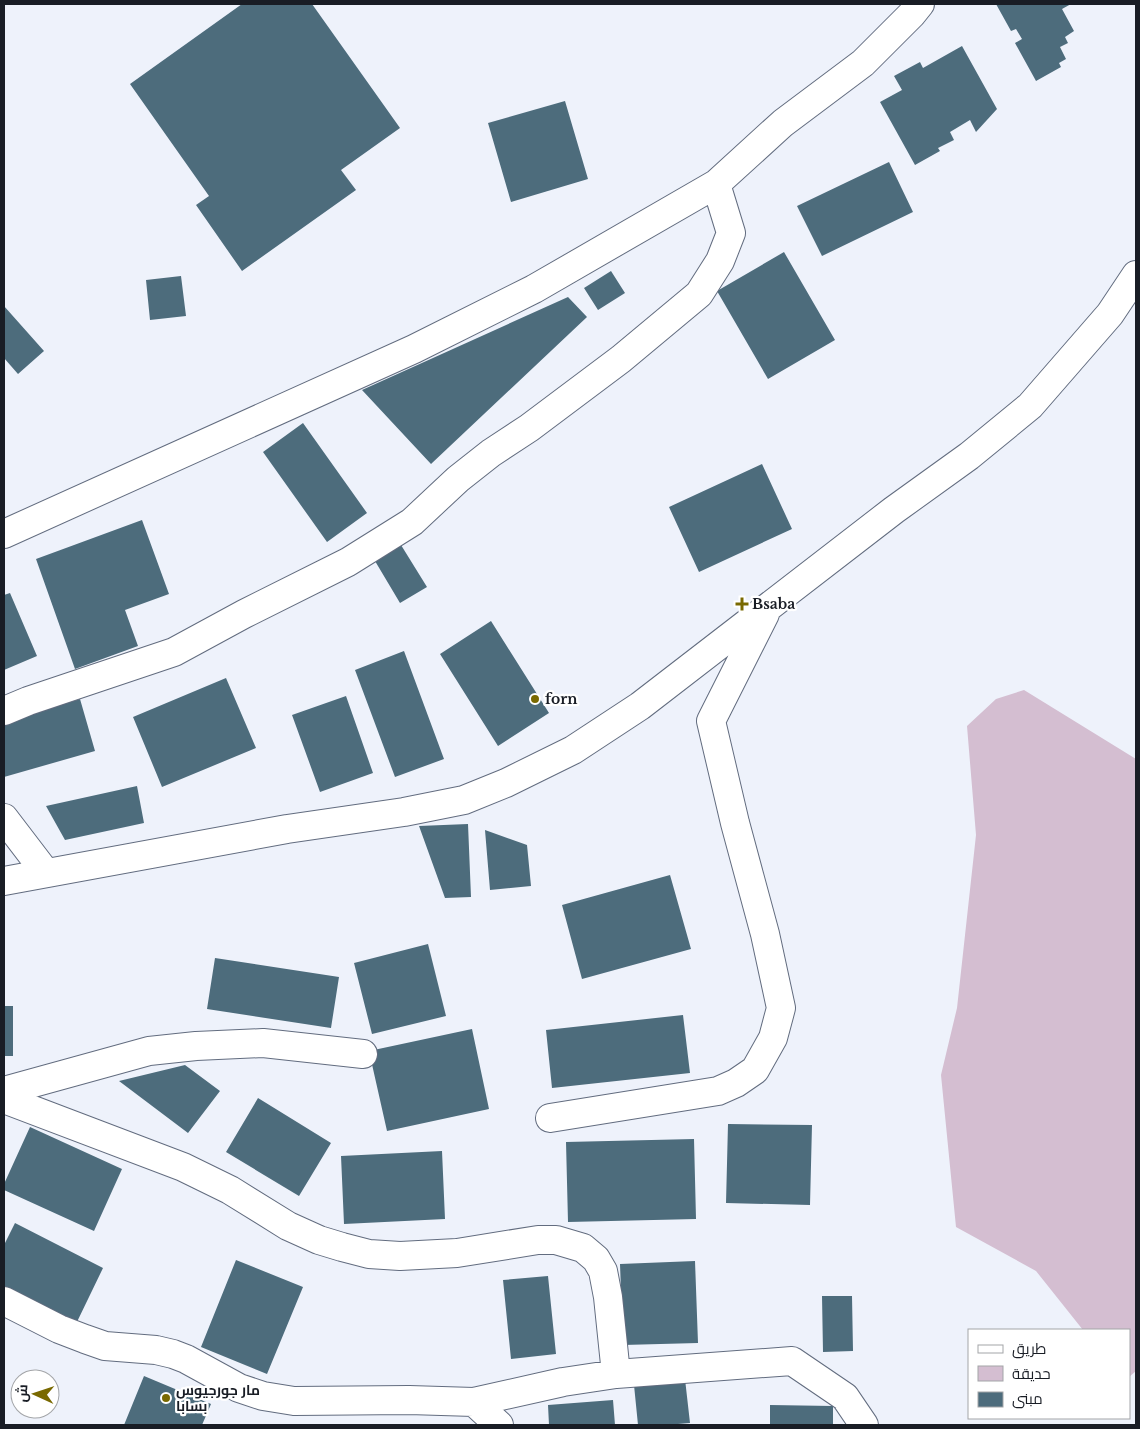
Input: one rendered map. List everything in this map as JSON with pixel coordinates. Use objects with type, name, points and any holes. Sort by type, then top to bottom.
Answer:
[{"type":"street","points":[[4,534],[414,349],[534,289],[716,184],[783,123],[862,63],[920,4]]},
{"type":"street","points":[[4,711],[28,701],[174,652],[244,614],[348,562],[412,522],[458,479],[491,452],[529,428],[621,359],[699,294],[720,261],[731,233],[716,184]]},
{"type":"street","points":[[4,881],[286,829],[404,812],[464,800],[506,783],[573,750],[640,706],[894,510],[969,456],[1030,406],[1110,314],[1136,274]]},
{"type":"street","points":[[1110,314],[1136,295]]},
{"type":"street","points":[[550,1118],[718,1091],[736,1083],[755,1070],[773,1038],[781,1008],[765,934],[735,823],[711,721],[769,606]]},
{"type":"street","points":[[4,818],[46,873]]},
{"type":"street","points":[[4,1091],[149,1051],[196,1046],[263,1043],[363,1054]]},
{"type":"street","points":[[4,1099],[183,1167],[230,1190],[288,1226],[319,1240],[369,1254],[400,1256],[457,1253],[538,1240],[556,1240],[583,1248],[596,1259],[603,1270],[608,1297],[616,1374]]},
{"type":"street","points":[[4,1301],[59,1329],[104,1346],[156,1350],[172,1354],[186,1359],[239,1388],[262,1396],[294,1402],[409,1400],[474,1402],[562,1382],[616,1374],[792,1361],[845,1397],[864,1425]]},
{"type":"street","points":[[474,1402],[499,1425]]},
{"type":"green space","points":[[1024,690],[1136,759],[1136,1371],[1130,1376],[1130,1329],[1082,1329],[1036,1271],[956,1227],[941,1075],[957,1008],[976,835],[967,726],[996,699]]},
{"type":"building","points":[[242,4],[312,4],[400,128],[341,170],[356,190],[242,271],[196,205],[209,196],[130,84]]},
{"type":"building","points":[[996,4],[1071,4],[1062,9],[1074,31],[1065,37],[1068,43],[1060,47],[1066,59],[1059,63],[1061,67],[1036,81],[1015,43],[1022,39],[1016,29],[1011,31]]},
{"type":"building","points":[[962,46],[997,109],[976,132],[970,120],[950,132],[954,140],[938,148],[940,151],[915,165],[880,102],[902,90],[894,76],[920,62],[923,68]]},
{"type":"building","points":[[565,101],[588,179],[511,202],[488,123]]},
{"type":"building","points":[[889,162],[913,212],[822,256],[797,206]]},
{"type":"building","points":[[784,252],[835,340],[768,379],[717,291]]},
{"type":"building","points":[[611,271],[625,293],[598,310],[584,288]]},
{"type":"building","points":[[181,276],[186,316],[150,320],[146,280]]},
{"type":"building","points":[[568,297],[587,317],[431,464],[362,390]]},
{"type":"building","points":[[4,306],[44,351],[18,374],[4,358]]},
{"type":"building","points":[[303,423],[367,513],[327,542],[263,452]]},
{"type":"building","points":[[762,464],[792,529],[699,572],[669,507]]},
{"type":"building","points":[[142,520],[169,594],[125,610],[138,646],[75,669],[36,559]]},
{"type":"building","points":[[401,545],[427,587],[400,603],[375,561]]},
{"type":"building","points":[[10,593],[37,656],[4,670],[4,595]]},
{"type":"building","points":[[491,621],[549,713],[498,746],[440,654]]},
{"type":"building","points":[[404,651],[444,759],[395,777],[355,670]]},
{"type":"building","points":[[226,678],[256,748],[162,787],[133,717]]},
{"type":"building","points":[[346,696],[373,773],[320,792],[292,715]]},
{"type":"building","points":[[80,699],[95,751],[4,777],[4,721]]},
{"type":"building","points":[[137,786],[144,823],[65,840],[46,806]]},
{"type":"building","points":[[468,824],[471,897],[445,898],[419,826]]},
{"type":"building","points":[[485,830],[527,845],[531,886],[490,890]]},
{"type":"building","points":[[670,875],[691,949],[582,979],[562,905]]},
{"type":"building","points":[[428,944],[446,1016],[372,1034],[354,963]]},
{"type":"building","points":[[215,958],[339,977],[331,1028],[207,1009]]},
{"type":"building","points":[[4,1006],[13,1006],[13,1056],[4,1056]]},
{"type":"building","points":[[683,1015],[690,1073],[552,1088],[546,1030]]},
{"type":"building","points":[[472,1029],[489,1109],[387,1131],[369,1051]]},
{"type":"building","points":[[185,1065],[220,1091],[188,1133],[119,1081]]},
{"type":"building","points":[[258,1098],[331,1143],[299,1196],[226,1152]]},
{"type":"building","points":[[728,1124],[812,1125],[810,1205],[726,1203]]},
{"type":"building","points":[[30,1127],[122,1169],[94,1231],[4,1190],[4,1184]]},
{"type":"building","points":[[694,1139],[696,1219],[568,1222],[566,1142]]},
{"type":"building","points":[[442,1151],[445,1219],[344,1224],[341,1156]]},
{"type":"building","points":[[15,1223],[103,1268],[75,1326],[4,1291],[4,1245]]},
{"type":"building","points":[[236,1260],[303,1287],[267,1374],[201,1347]]},
{"type":"building","points":[[695,1261],[698,1343],[623,1345],[620,1264]]},
{"type":"building","points":[[548,1276],[556,1354],[511,1359],[503,1280]]},
{"type":"building","points":[[822,1296],[852,1296],[853,1351],[823,1352]]},
{"type":"building","name":"مار جورجيوس بسابا","points":[[144,1376],[211,1404],[202,1425],[124,1425]]},
{"type":"building","points":[[685,1379],[690,1423],[638,1425],[634,1385]]},
{"type":"building","points":[[613,1400],[615,1425],[549,1425],[548,1405]]},
{"type":"building","points":[[770,1405],[833,1406],[833,1425],[770,1425]]},
{"type":"place","name":"Bsaba","points":[[742,604]]},
{"type":"place","name":"forn","points":[[535,699]]},
{"type":"place","name":"مار جورجيوس بسابا","points":[[166,1398]]}]
